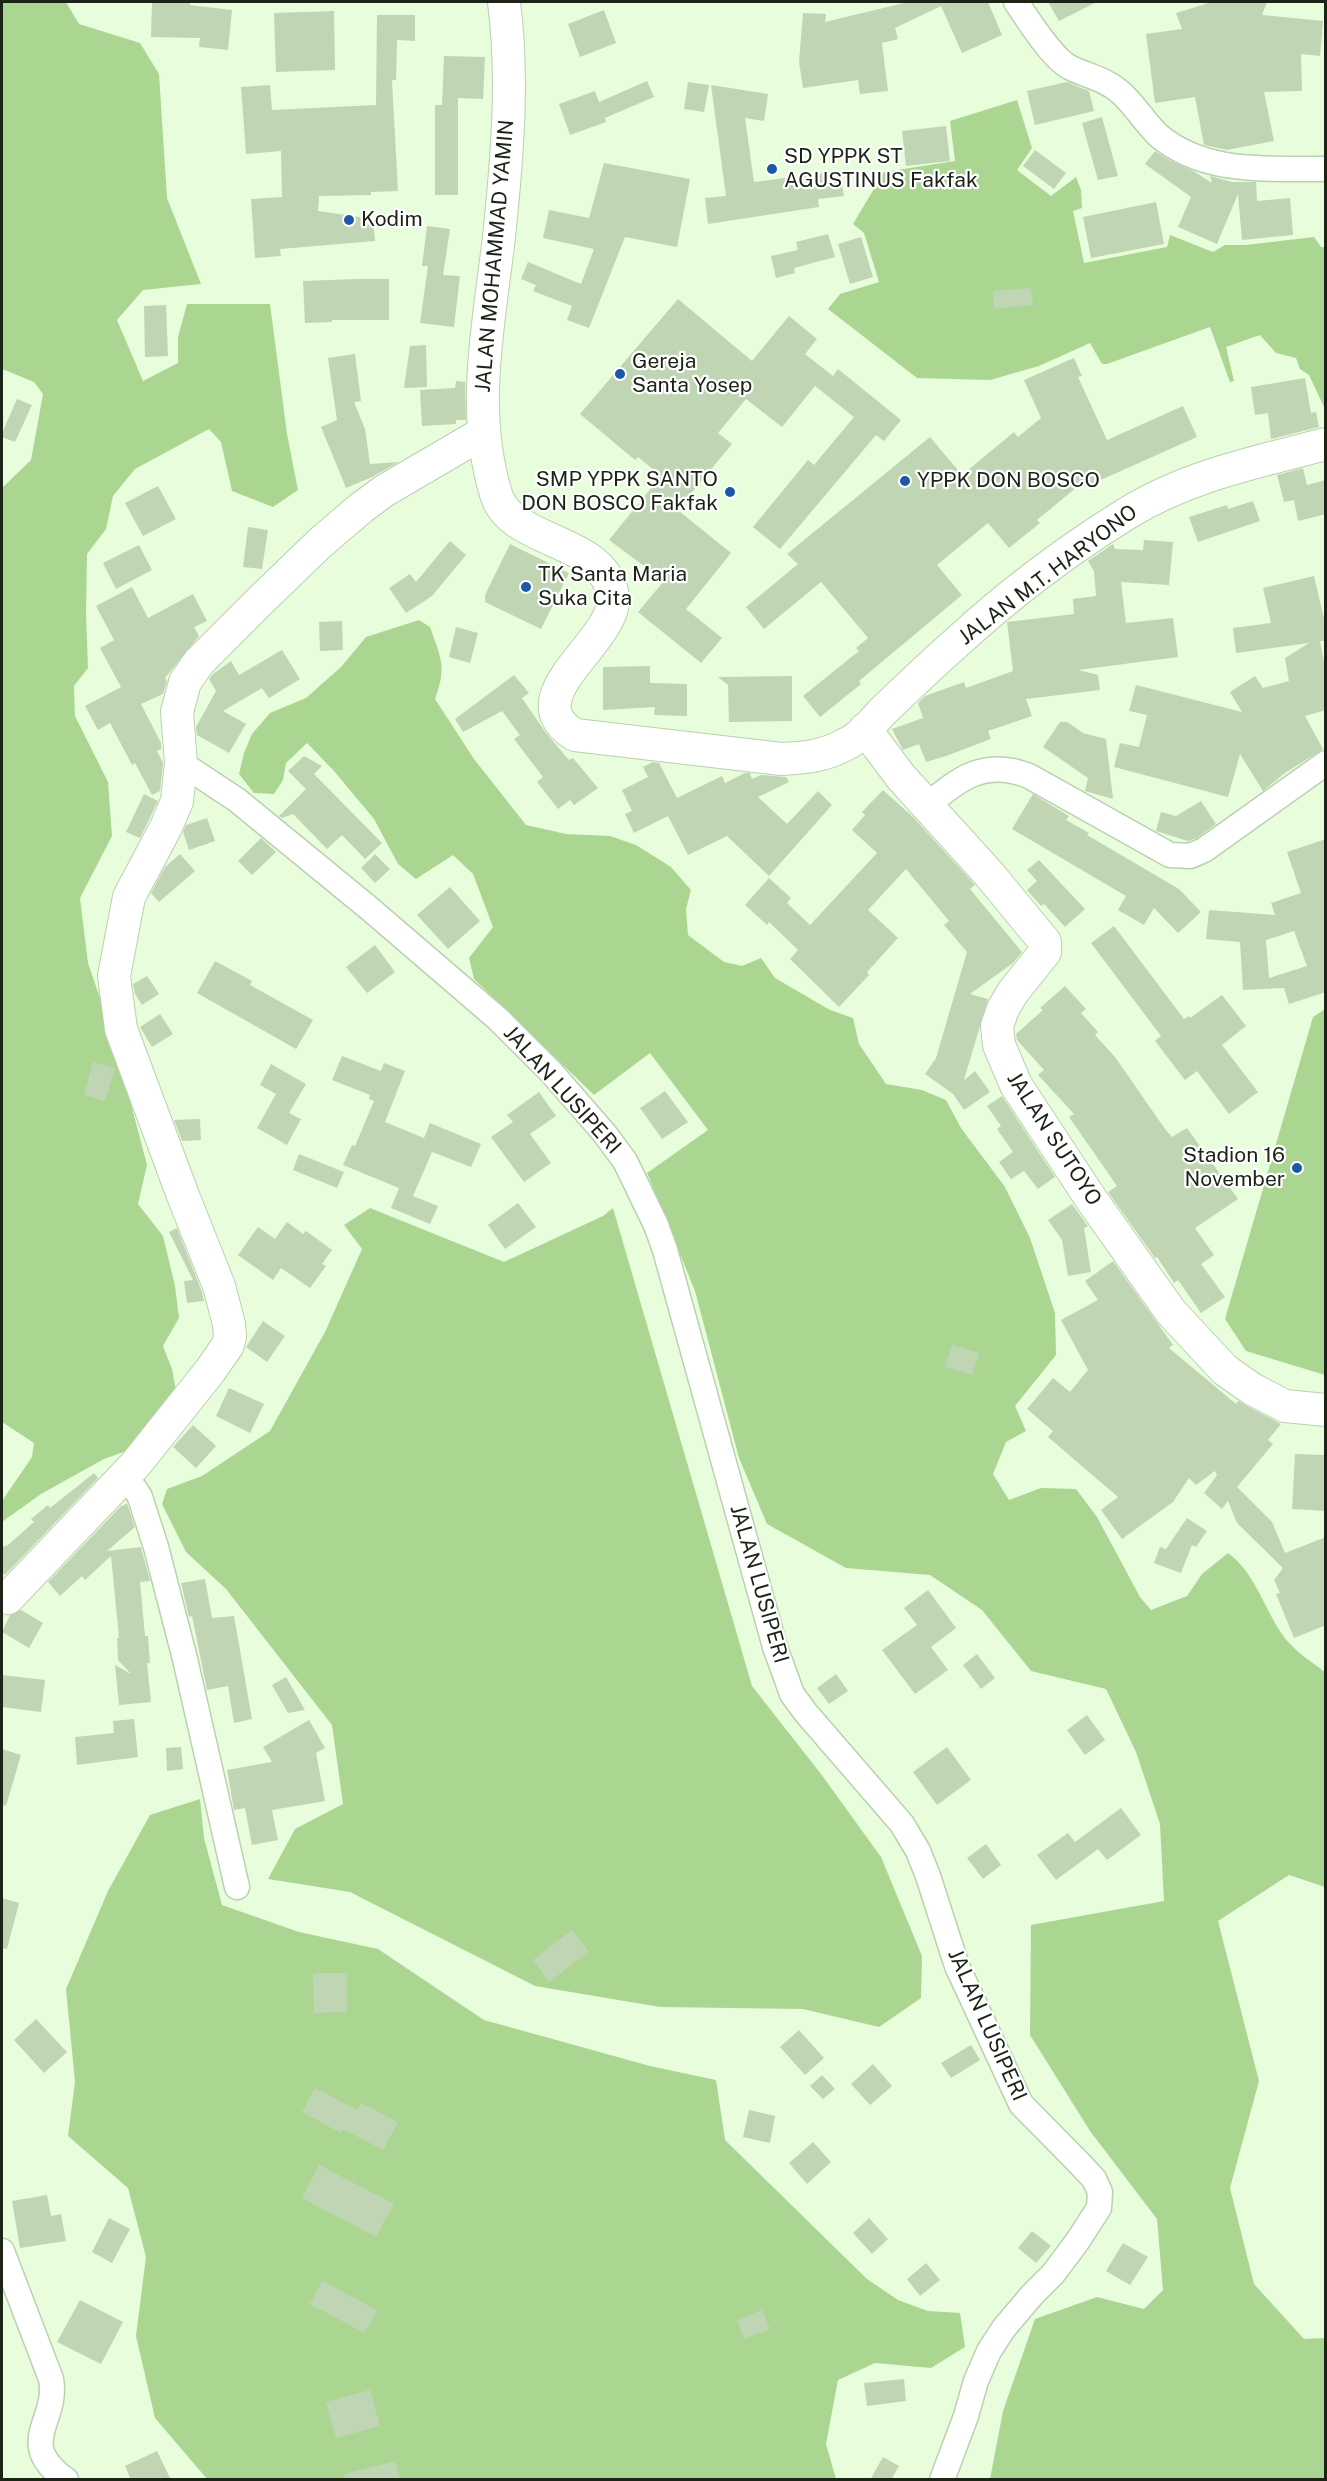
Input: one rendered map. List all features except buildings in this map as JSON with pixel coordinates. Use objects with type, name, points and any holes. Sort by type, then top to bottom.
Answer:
[{"type":"main road","name":"JALAN MOHAMMAD YAMIN","points":[[504,2],[508,96],[505,163],[499,238],[483,362],[483,434],[496,495],[502,509],[528,528],[589,558],[602,570],[610,586],[613,599],[607,623],[575,664],[555,698],[555,713],[567,730],[575,735],[781,759],[811,758],[833,751],[849,743],[866,729]]},
{"type":"main road","points":[[4,1600],[122,1479],[210,1371],[228,1345],[230,1336],[219,1286],[122,1029],[114,976],[129,897],[177,801],[181,763],[177,728],[178,701],[185,682],[199,662],[320,543],[361,508],[384,491],[483,434]]},
{"type":"main road","name":"JALAN M.T. HARYONO","points":[[866,729],[964,636],[1012,596],[1124,515],[1167,491],[1226,469],[1326,444]]},
{"type":"main road","name":"JALAN SUTOYO","points":[[866,729],[877,748],[900,777],[928,805],[1045,942],[1045,952],[1013,992],[1003,1009],[996,1030],[1009,1072],[1056,1145],[1171,1312],[1225,1370],[1252,1389],[1284,1406],[1326,1410]]},
{"type":"street","points":[[1016,2],[1039,35],[1070,68],[1091,75],[1120,92],[1159,135],[1178,149],[1209,163],[1238,167],[1326,169]]},
{"type":"street","name":"JALAN LUSIPERI","points":[[181,763],[263,820],[498,1019],[552,1073],[605,1134],[625,1161],[656,1225],[665,1250],[775,1647],[792,1694],[902,1824],[918,1851],[928,1876],[957,1966],[1021,2104],[1080,2164],[1099,2189],[1099,2208],[1077,2242],[1053,2274],[1004,2328],[989,2351],[976,2381],[966,2416],[942,2480]]},
{"type":"street","points":[[928,805],[974,772],[999,768],[1014,770],[1029,776],[1170,855],[1190,856],[1204,850],[1326,763]]},
{"type":"street","points":[[122,1479],[135,1489],[140,1497],[156,1547],[185,1659],[237,1887]]},
{"type":"street","points":[[2,2251],[51,2379],[51,2399],[41,2431],[42,2455],[48,2464],[66,2480]]},
{"type":"green space","points":[[2,2],[66,2],[79,24],[140,43],[159,74],[167,198],[201,284],[143,290],[117,320],[143,381],[178,363],[178,337],[187,304],[270,304],[287,434],[298,490],[273,507],[232,491],[221,442],[209,429],[135,469],[113,496],[106,529],[87,554],[88,668],[74,686],[75,716],[108,782],[112,836],[80,898],[88,963],[113,1036],[147,1165],[138,1204],[163,1236],[175,1286],[179,1318],[163,1346],[172,1369],[177,1396],[132,1449],[104,1459],[41,1494],[2,1522],[2,1501],[32,1457],[34,1443],[2,1422],[2,488],[31,460],[43,394],[34,382],[2,369]]},
{"type":"green space","points":[[1017,100],[1032,148],[1017,170],[1051,196],[1076,177],[1081,190],[1082,208],[1073,211],[1084,263],[1167,247],[1170,235],[1213,252],[1225,245],[1246,245],[1314,237],[1321,247],[1325,247],[1325,409],[1309,375],[1300,369],[1296,358],[1276,353],[1260,335],[1226,347],[1234,381],[1230,382],[1210,327],[1107,364],[1102,364],[1090,343],[1039,366],[990,380],[917,378],[828,309],[840,294],[879,282],[864,233],[853,224],[884,172],[955,161],[950,121]]},
{"type":"green space","points":[[419,620],[430,627],[440,655],[441,679],[435,699],[474,759],[526,825],[566,834],[610,836],[636,845],[671,867],[691,890],[686,909],[688,935],[724,962],[742,966],[761,958],[775,978],[830,1010],[853,1018],[859,1044],[886,1084],[922,1090],[946,1100],[961,1128],[1005,1187],[1030,1238],[1055,1313],[1056,1355],[1015,1406],[1026,1431],[1006,1442],[993,1474],[1009,1500],[1041,1488],[1076,1489],[1097,1517],[1140,1597],[1151,1610],[1187,1596],[1202,1574],[1228,1553],[1251,1579],[1284,1637],[1301,1654],[1325,1672],[1325,1887],[1289,1875],[1218,1921],[1259,2081],[1230,2188],[1254,2284],[1304,2339],[1325,2338],[1325,2479],[990,2479],[1003,2411],[1035,2319],[1097,2297],[1144,2309],[1163,2290],[1157,2219],[1090,2131],[1030,2035],[1031,1925],[1164,1901],[1160,1824],[1136,1752],[1106,1689],[1031,1671],[982,1610],[930,1575],[846,1568],[767,1524],[739,1458],[695,1291],[647,1173],[708,1130],[650,1053],[594,1095],[474,979],[469,958],[493,927],[473,874],[453,855],[416,879],[398,864],[374,819],[307,743],[286,763],[283,780],[274,794],[254,793],[239,774],[252,734],[270,713],[306,698],[341,667],[366,637]]},
{"type":"green space","name":"Stadion 16 November","points":[[1325,1009],[1325,1375],[1246,1351],[1225,1319],[1313,1017]]},
{"type":"green space","points":[[370,1208],[504,1262],[603,1216],[613,1208],[752,1686],[821,1774],[881,1857],[922,1956],[921,1998],[879,2027],[803,2009],[660,2007],[535,1986],[350,1892],[268,1879],[295,1829],[343,1804],[332,1725],[226,1589],[186,1552],[162,1504],[167,1489],[202,1476],[270,1431],[325,1332],[362,1249],[344,1225]]},
{"type":"green space","points":[[200,1799],[204,1838],[222,1905],[299,1932],[378,1949],[484,2020],[650,2066],[716,2080],[725,2140],[867,2279],[898,2300],[928,2311],[960,2313],[965,2347],[931,2368],[875,2363],[838,2380],[826,2444],[836,2479],[207,2479],[155,2418],[136,2336],[146,2257],[128,2188],[68,2136],[75,2082],[66,1989],[108,1891],[150,1815]]},
{"type":"place","name":"SD YPPK ST AGUSTINUS Fakfak","points":[[772,169]]},
{"type":"place","name":"Kodim","points":[[349,220]]},
{"type":"place","name":"Gereja Santa Yosep","points":[[620,374]]},
{"type":"place","name":"YPPK DON BOSCO","points":[[905,481]]},
{"type":"place","name":"SMP YPPK SANTO DON BOSCO Fakfak","points":[[730,492]]},
{"type":"place","name":"TK Santa Maria Suka Cita","points":[[526,587]]},
{"type":"place","name":"Stadion 16 November","points":[[1297,1168]]}]
